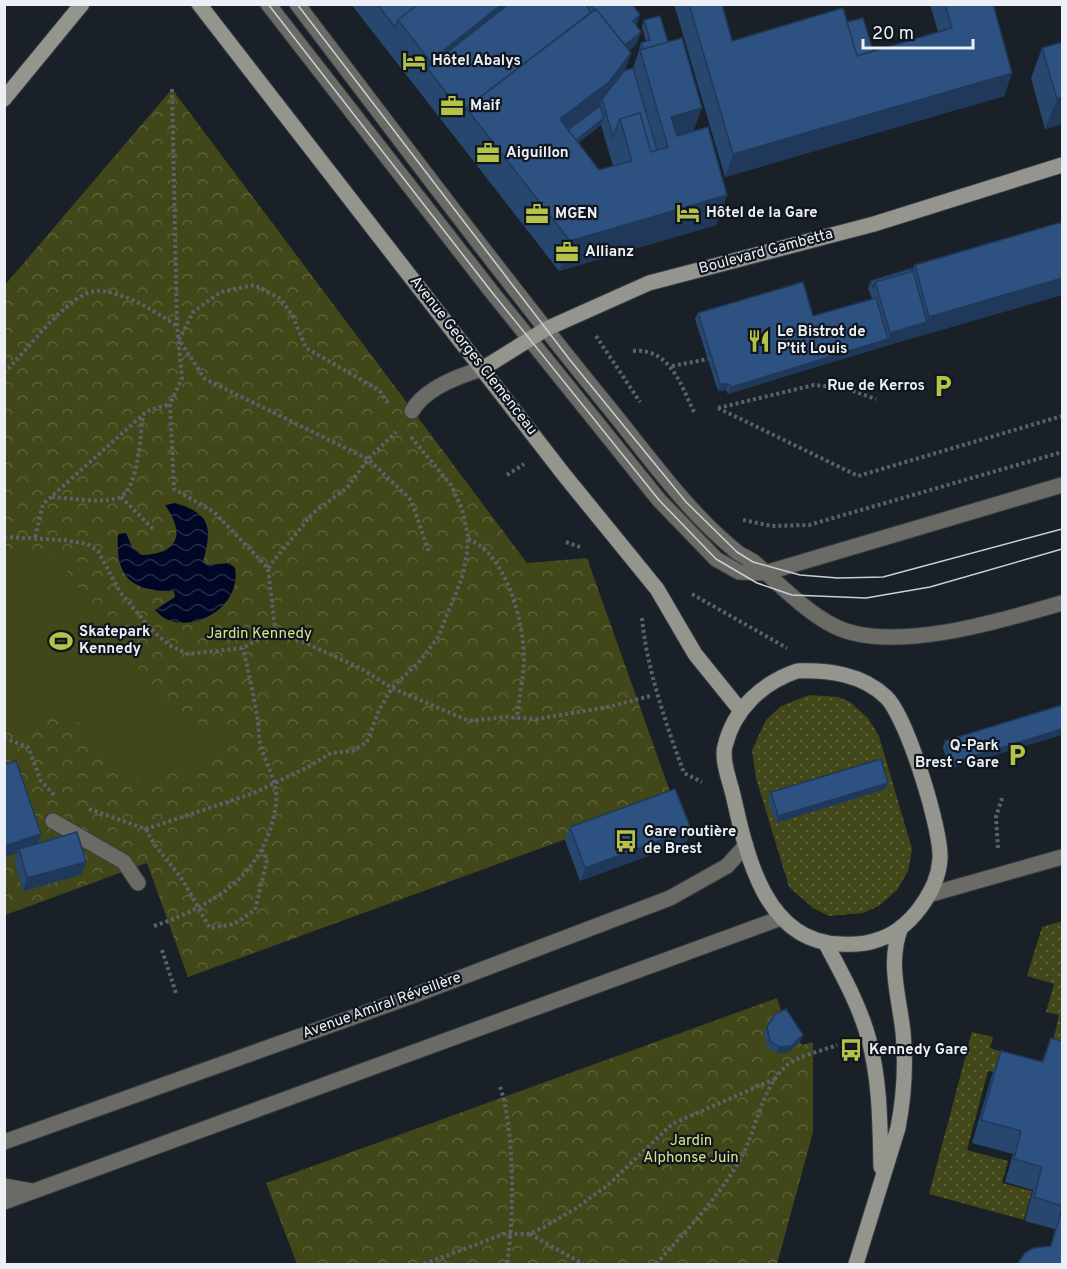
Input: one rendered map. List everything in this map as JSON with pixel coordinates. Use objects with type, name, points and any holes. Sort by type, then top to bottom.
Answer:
[{"type":"main road","points":[[5,99],[82,4]]},
{"type":"main road","name":"Avenue Georges Clemenceau","points":[[200,4],[482,369],[657,589],[695,654],[741,711]]},
{"type":"main road","name":"Boulevard Gambetta","points":[[482,369],[546,329],[649,283],[874,224],[1062,165]]},
{"type":"main road","points":[[797,671],[826,671],[847,675],[868,684],[887,698],[901,716],[939,840],[940,860],[934,884],[928,895],[901,927],[882,939],[863,944],[826,944],[809,938],[781,918],[764,894],[746,845],[724,749],[741,711],[762,688],[797,671]]},
{"type":"main road","points":[[856,1264],[898,1128],[902,1106],[903,1033],[893,972],[895,942],[901,927]]},
{"type":"main road","points":[[826,944],[861,1015],[869,1039],[877,1080],[881,1178]]},
{"type":"street","points":[[268,4],[491,291],[659,500],[716,559],[739,572],[765,573],[1062,485]]},
{"type":"street","points":[[297,4],[546,329],[686,502],[737,552],[753,561],[765,573],[834,626],[880,637],[921,636],[990,624],[1062,603]]},
{"type":"street","points":[[408,418],[418,400],[430,391],[461,375],[482,369]]},
{"type":"street","points":[[53,821],[124,862],[138,883]]},
{"type":"street","name":"Avenue Amiral Réveillère","points":[[4,1142],[415,995],[670,898],[727,866],[746,845]]},
{"type":"street","points":[[928,895],[1062,857]]},
{"type":"street","points":[[4,1202],[781,918]]},
{"type":"street","points":[[4,1186],[32,1191]]},
{"type":"path","points":[[172,89],[177,326],[182,378],[170,404],[174,489],[214,512],[268,568],[275,629]]},
{"type":"path","points":[[82,806],[146,829],[274,784],[331,753],[359,749],[367,742],[379,710],[392,688],[421,660],[438,637],[462,579],[468,538],[462,509],[451,485],[408,418],[379,390],[306,348],[293,317],[281,299],[254,285],[221,292],[193,312],[178,340]]},
{"type":"path","points":[[4,374],[69,302],[99,290],[140,303],[177,326]]},
{"type":"path","points":[[585,310],[596,336],[636,392],[644,409]]},
{"type":"path","points":[[178,340],[205,379],[368,459],[411,500],[429,552]]},
{"type":"path","points":[[633,351],[656,354],[672,366],[695,414]]},
{"type":"path","points":[[672,366],[708,359]]},
{"type":"path","points":[[876,399],[844,388],[814,385],[717,408],[858,476],[1062,416]]},
{"type":"path","points":[[35,537],[43,504],[143,415],[170,404]]},
{"type":"path","points":[[51,497],[105,500],[121,497],[132,486],[143,415]]},
{"type":"path","points":[[268,568],[313,513],[347,488],[368,459],[408,418]]},
{"type":"path","points":[[740,520],[772,526],[810,525],[1062,452]]},
{"type":"path","points":[[121,497],[153,529]]},
{"type":"path","points":[[4,537],[35,537],[87,544],[98,551],[120,592],[151,629],[169,645],[188,654],[243,648],[275,629]]},
{"type":"path","points":[[468,538],[477,542],[491,557],[513,597],[519,615],[524,663],[517,719]]},
{"type":"path","points":[[566,542],[580,547]]},
{"type":"path","points":[[275,629],[360,668],[392,688],[469,721],[505,717],[537,719],[608,708],[650,696]]},
{"type":"path","points":[[154,926],[198,909],[231,888],[266,839],[276,803],[274,784],[260,742],[258,717],[243,648]]},
{"type":"path","points":[[4,738],[28,747],[41,781],[51,794],[61,798]]},
{"type":"path","points":[[1000,876],[996,816],[1003,795]]},
{"type":"path","points":[[146,829],[151,840],[192,895],[210,928],[234,924],[255,910],[267,860],[260,847]]},
{"type":"path","points":[[162,950],[176,993]]},
{"type":"path","points":[[424,1264],[504,1234],[530,1234],[575,1209],[608,1185],[672,1124],[775,1079],[796,1059],[837,1045]]},
{"type":"path","points":[[656,1264],[697,1220],[727,1182],[741,1158],[775,1079]]},
{"type":"path","points":[[500,1087],[508,1116],[512,1234],[507,1264]]},
{"type":"path","points":[[530,1234],[583,1264]]},
{"type":"green space","name":"Jardin Kennedy","points":[[172,89],[527,563],[587,558],[673,800],[188,977],[147,863],[5,915],[5,285]]},
{"type":"green space","name":"Skatepark Kennedy","points":[[34,551],[58,559],[166,707],[195,723],[220,726],[227,741],[214,761],[152,780],[111,772],[86,728],[66,712],[32,725],[5,725],[5,558]]},
{"type":"green space","points":[[809,695],[838,697],[850,702],[868,718],[879,736],[912,849],[908,871],[897,890],[879,906],[863,913],[829,916],[813,908],[789,887],[756,778],[752,750],[766,720],[781,706]]},
{"type":"green space","points":[[1062,921],[1062,1043],[1053,1041],[1059,1015],[1046,1012],[1054,984],[1027,976],[1042,927]]},
{"type":"green space","name":"Jardin Alphonse Juin","points":[[777,998],[784,1019],[802,1045],[813,1042],[813,1132],[777,1264],[297,1264],[266,1183]]},
{"type":"green space","points":[[972,1032],[993,1037],[990,1048],[1014,1055],[1008,1075],[988,1071],[967,1150],[1008,1161],[1002,1183],[1032,1191],[1024,1220],[929,1194]]},
{"type":"water","points":[[175,503],[196,512],[206,524],[208,540],[203,562],[207,565],[230,563],[235,568],[235,583],[230,597],[208,617],[194,622],[180,623],[166,619],[155,610],[175,597],[174,591],[159,591],[137,585],[123,571],[119,561],[118,534],[126,533],[132,547],[141,555],[154,554],[170,547],[175,541],[175,525],[165,505]]},
{"type":"building","points":[[377,4],[418,4],[398,20],[395,27]]},
{"type":"building","points":[[418,4],[502,4],[430,61],[398,20]]},
{"type":"building","points":[[509,4],[585,4],[591,12],[466,108],[464,116],[427,68]]},
{"type":"building","points":[[590,4],[632,4],[640,15],[633,21],[641,32],[625,45]]},
{"type":"building","points":[[689,4],[722,4],[732,41],[843,8],[857,56],[952,28],[945,4],[993,4],[1012,73],[733,154]]},
{"type":"building","points":[[596,9],[631,53],[609,82],[560,119],[599,170],[632,161],[620,119],[640,113],[651,152],[668,147],[640,50],[682,38],[702,108],[671,117],[677,136],[708,127],[727,195],[570,241],[466,108]]},
{"type":"building","points":[[660,16],[668,42],[643,49],[641,43],[650,40],[644,20]]},
{"type":"building","points":[[863,18],[873,51],[857,56],[847,22]]},
{"type":"building","points":[[1062,42],[1062,97],[1057,99],[1042,48]]},
{"type":"building","points":[[633,68],[657,150],[651,152],[640,113],[620,119],[613,137],[602,99],[624,71]]},
{"type":"building","points":[[600,106],[604,118],[576,140],[568,130]]},
{"type":"building","points":[[1062,222],[1062,278],[929,317],[915,265]]},
{"type":"building","points":[[913,268],[913,271],[875,282],[873,288],[871,281]]},
{"type":"building","points":[[913,271],[927,322],[890,333],[875,282]]},
{"type":"building","name":"Le Bistrot de P’tit Louis","points":[[803,282],[813,316],[876,298],[888,339],[731,387],[729,384],[720,384],[698,313]]},
{"type":"building","points":[[1062,705],[1062,729],[951,763],[945,741]]},
{"type":"building","points":[[881,759],[888,783],[778,816],[771,792]]},
{"type":"building","points":[[16,761],[41,834],[4,846],[4,765]]},
{"type":"building","name":"Gare routière de Brest","points":[[675,789],[691,829],[585,868],[570,827]]},
{"type":"building","points":[[77,832],[86,862],[27,878],[19,849]]},
{"type":"building","points":[[786,1009],[803,1035],[791,1046],[779,1047],[770,1041],[767,1027],[775,1014]]},
{"type":"building","points":[[1051,1038],[1062,1041],[1062,1206],[1034,1197],[1042,1167],[1014,1159],[1021,1131],[981,1120],[1001,1051],[1043,1062]]},
{"type":"building","points":[[1062,1209],[1062,1264],[1017,1264],[1025,1253],[1033,1248],[1051,1246]]},
{"type":"tram line","points":[[268,4],[491,291],[659,500],[716,559],[757,583],[792,595],[866,598],[930,587],[1062,549]]},
{"type":"tram line","points":[[297,4],[570,360],[686,502],[737,552],[753,562],[800,575],[838,578],[883,577],[1062,529]]},
{"type":"place","name":"Hôtel Abalys","points":[[414,61]]},
{"type":"place","name":"Maif","points":[[452,106]]},
{"type":"place","name":"Aiguillon","points":[[488,153]]},
{"type":"place","name":"Hôtel de la Gare","points":[[688,213]]},
{"type":"place","name":"MGEN","points":[[537,214]]},
{"type":"place","name":"Allianz","points":[[567,252]]},
{"type":"place","name":"Le Bistrot de P’tit Louis","points":[[759,341]]},
{"type":"place","name":"Rue de Kerros","points":[[943,386]]},
{"type":"place","name":"Skatepark Kennedy","points":[[61,641]]},
{"type":"place","name":"Q-Park Brest - Gare","points":[[1017,755]]},
{"type":"place","name":"Gare routière de Brest","points":[[626,841]]},
{"type":"place","name":"Kennedy Gare","points":[[851,1050]]}]
